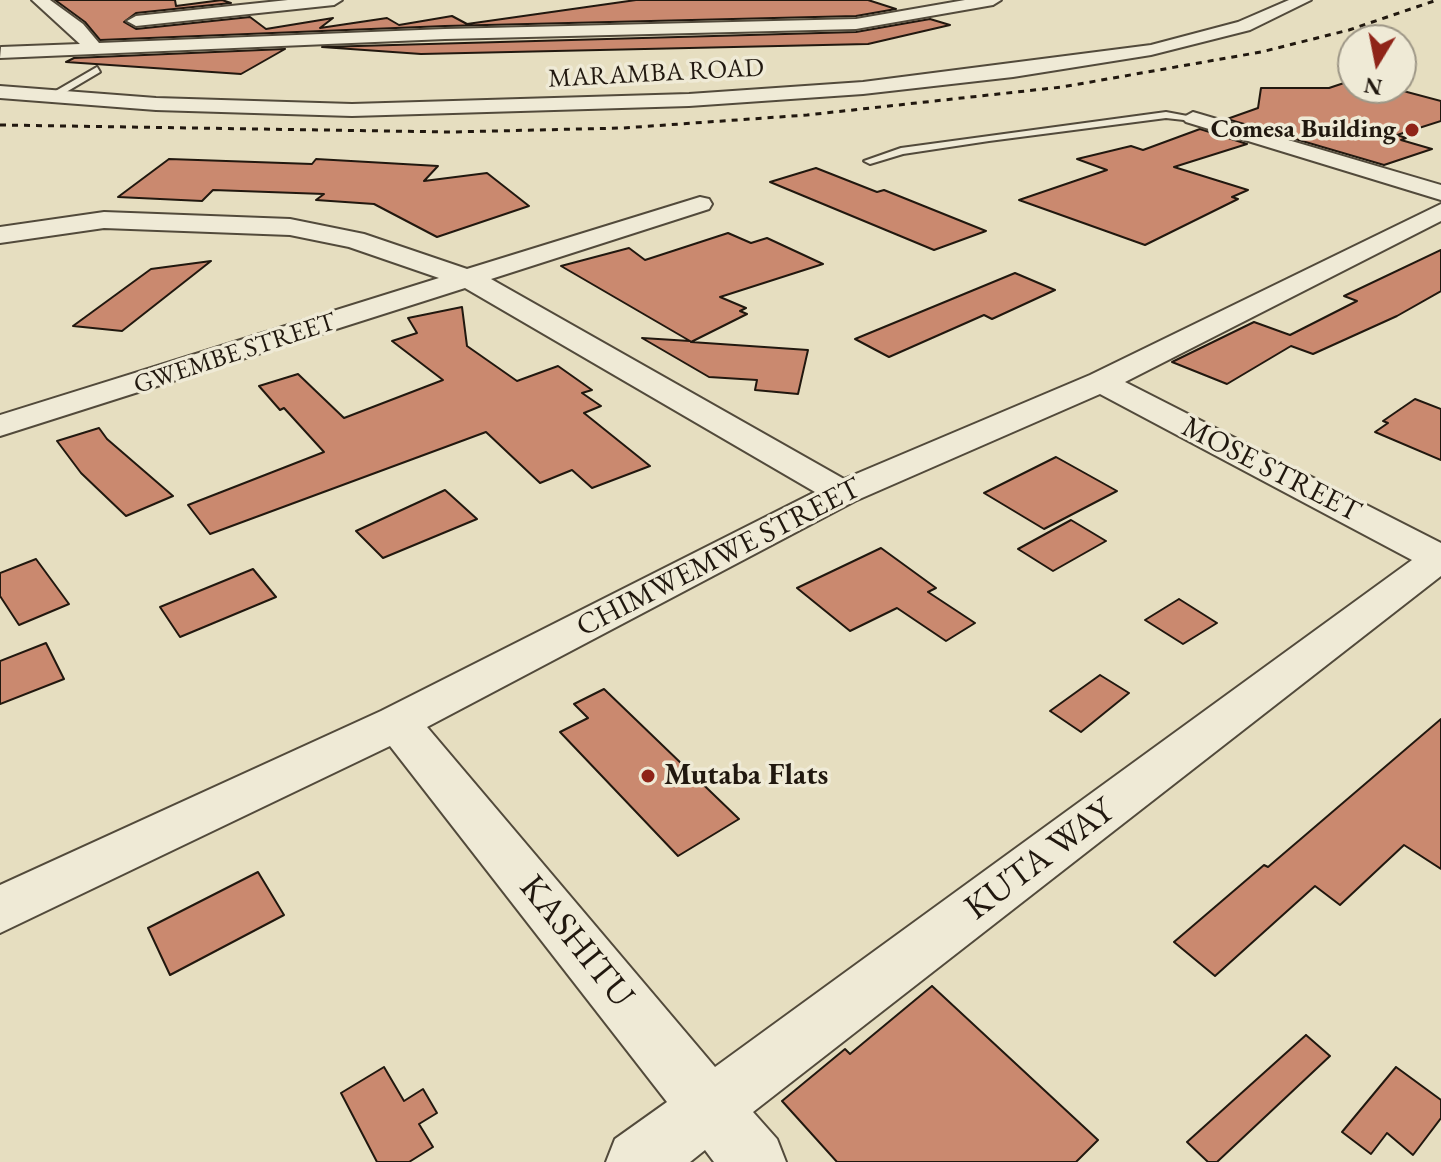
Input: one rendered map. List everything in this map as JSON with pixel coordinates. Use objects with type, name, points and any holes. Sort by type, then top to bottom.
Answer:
[{"type":"street","points":[[40,0],[85,28],[92,47]]},
{"type":"street","points":[[206,0],[226,11]]},
{"type":"street","points":[[122,23],[334,0]]},
{"type":"street","points":[[907,0],[938,11]]},
{"type":"street","points":[[1,53],[92,47],[820,26],[899,19],[993,0]]},
{"type":"street","name":"MARAMBA ROAD","points":[[0,92],[156,104],[352,110],[689,100],[863,88],[1013,71],[1151,50],[1244,26],[1303,0]]},
{"type":"street","points":[[770,9],[820,26]]},
{"type":"street","points":[[683,10],[727,27]]},
{"type":"street","points":[[1,53],[85,28]]},
{"type":"street","points":[[1193,118],[1441,193]]},
{"type":"street","name":"GWEMBE STREET","points":[[0,426],[700,204]]},
{"type":"street","name":"CHIMWEMWE STREET","points":[[0,910],[397,723],[842,493],[1101,382],[1441,211]]},
{"type":"street","points":[[0,235],[104,220],[290,227],[355,240],[470,279],[842,493]]},
{"type":"street","name":"MOSE STREET","points":[[1101,382],[1440,558]]},
{"type":"street","name":"KUTA WAY","points":[[638,1162],[1440,558]]},
{"type":"street","name":"KASHITU","points":[[397,723],[754,1162]]},
{"type":"lane","points":[[52,96],[97,70]]},
{"type":"lane","points":[[870,161],[901,151],[1004,136],[1166,115],[1193,118]]},
{"type":"building","points":[[55,0],[175,0],[176,6],[222,0],[231,3],[136,13],[124,22],[136,29],[250,17],[266,29],[333,18],[320,28],[387,18],[399,25],[452,16],[467,24],[636,0],[868,0],[896,9],[856,16],[445,26],[100,40],[85,22]]},
{"type":"building","points":[[930,19],[950,25],[868,44],[421,54],[322,47],[856,32]]},
{"type":"building","points":[[285,49],[241,74],[66,62],[74,58]]},
{"type":"building","points":[[1337,85],[1337,104],[1417,104],[1417,95],[1441,101],[1441,121],[1397,135],[1406,138],[1401,140],[1432,149],[1384,165],[1227,119],[1258,108],[1261,88]]},
{"type":"building","points":[[1200,129],[1247,144],[1174,167],[1248,190],[1232,197],[1238,199],[1145,245],[1019,200],[1107,170],[1077,159],[1131,146],[1143,150]]},
{"type":"building","points":[[169,159],[312,164],[316,159],[438,166],[424,181],[487,173],[529,206],[437,237],[374,204],[316,200],[324,194],[213,190],[202,201],[118,197]]},
{"type":"building","points":[[816,168],[877,192],[884,190],[986,231],[934,250],[770,182]]},
{"type":"building","points":[[728,233],[751,243],[767,238],[823,264],[720,297],[746,308],[740,311],[747,314],[691,342],[808,350],[798,394],[755,390],[757,380],[709,377],[642,338],[690,341],[561,266],[629,248],[645,260]]},
{"type":"building","points":[[1441,250],[1441,291],[1397,316],[1313,354],[1291,346],[1227,384],[1172,362],[1254,322],[1290,335],[1357,301],[1344,296]]},
{"type":"building","points":[[211,261],[122,331],[73,326],[151,269]]},
{"type":"building","points":[[1015,273],[1055,290],[992,319],[984,315],[889,357],[855,339]]},
{"type":"building","points":[[462,307],[467,346],[517,381],[558,366],[592,390],[582,393],[601,406],[584,413],[650,466],[592,488],[572,470],[540,483],[486,432],[210,534],[188,505],[324,452],[259,386],[298,374],[344,418],[443,380],[392,341],[417,333],[408,318]]},
{"type":"building","points":[[1415,399],[1441,409],[1441,460],[1375,432],[1388,423],[1383,421]]},
{"type":"building","points":[[99,428],[107,439],[173,496],[126,516],[81,473],[57,441]]},
{"type":"building","points":[[1056,457],[1117,491],[1044,529],[984,493]]},
{"type":"building","points":[[445,490],[477,519],[383,558],[356,531]]},
{"type":"building","points":[[1071,520],[1106,541],[1053,571],[1018,549]]},
{"type":"building","points":[[881,548],[936,588],[928,592],[975,623],[946,641],[897,608],[850,631],[797,588]]},
{"type":"building","points":[[36,559],[69,604],[19,625],[0,596],[0,573]]},
{"type":"building","points":[[253,569],[276,597],[180,637],[160,607]]},
{"type":"building","points":[[1179,599],[1217,623],[1183,644],[1145,620]]},
{"type":"building","points":[[46,643],[64,679],[0,704],[0,661]]},
{"type":"building","points":[[1100,675],[1129,693],[1081,732],[1050,711]]},
{"type":"building","name":"Mutaba Flats","points":[[604,689],[739,819],[678,856],[560,732],[588,718],[574,704]]},
{"type":"building","points":[[1441,719],[1441,869],[1404,845],[1340,905],[1315,886],[1215,976],[1174,942],[1264,865],[1268,867]]},
{"type":"building","points":[[258,872],[284,915],[170,975],[148,928]]},
{"type":"building","points":[[932,986],[1098,1140],[1076,1162],[837,1162],[782,1101],[845,1049],[850,1054]]},
{"type":"building","points":[[1306,1035],[1330,1056],[1217,1162],[1208,1162],[1187,1142]]},
{"type":"building","points":[[384,1067],[404,1101],[423,1089],[437,1113],[419,1124],[433,1147],[409,1162],[377,1162],[341,1093]]},
{"type":"building","points":[[1396,1067],[1441,1100],[1441,1118],[1413,1155],[1387,1133],[1371,1154],[1342,1132]]},
{"type":"railway","points":[[0,125],[451,132],[623,128],[807,115],[1062,87],[1261,52],[1349,30],[1437,0]]},
{"type":"place","name":"Comesa Building","points":[[1412,130]]},
{"type":"place","name":"Mutaba Flats","points":[[648,776]]}]
